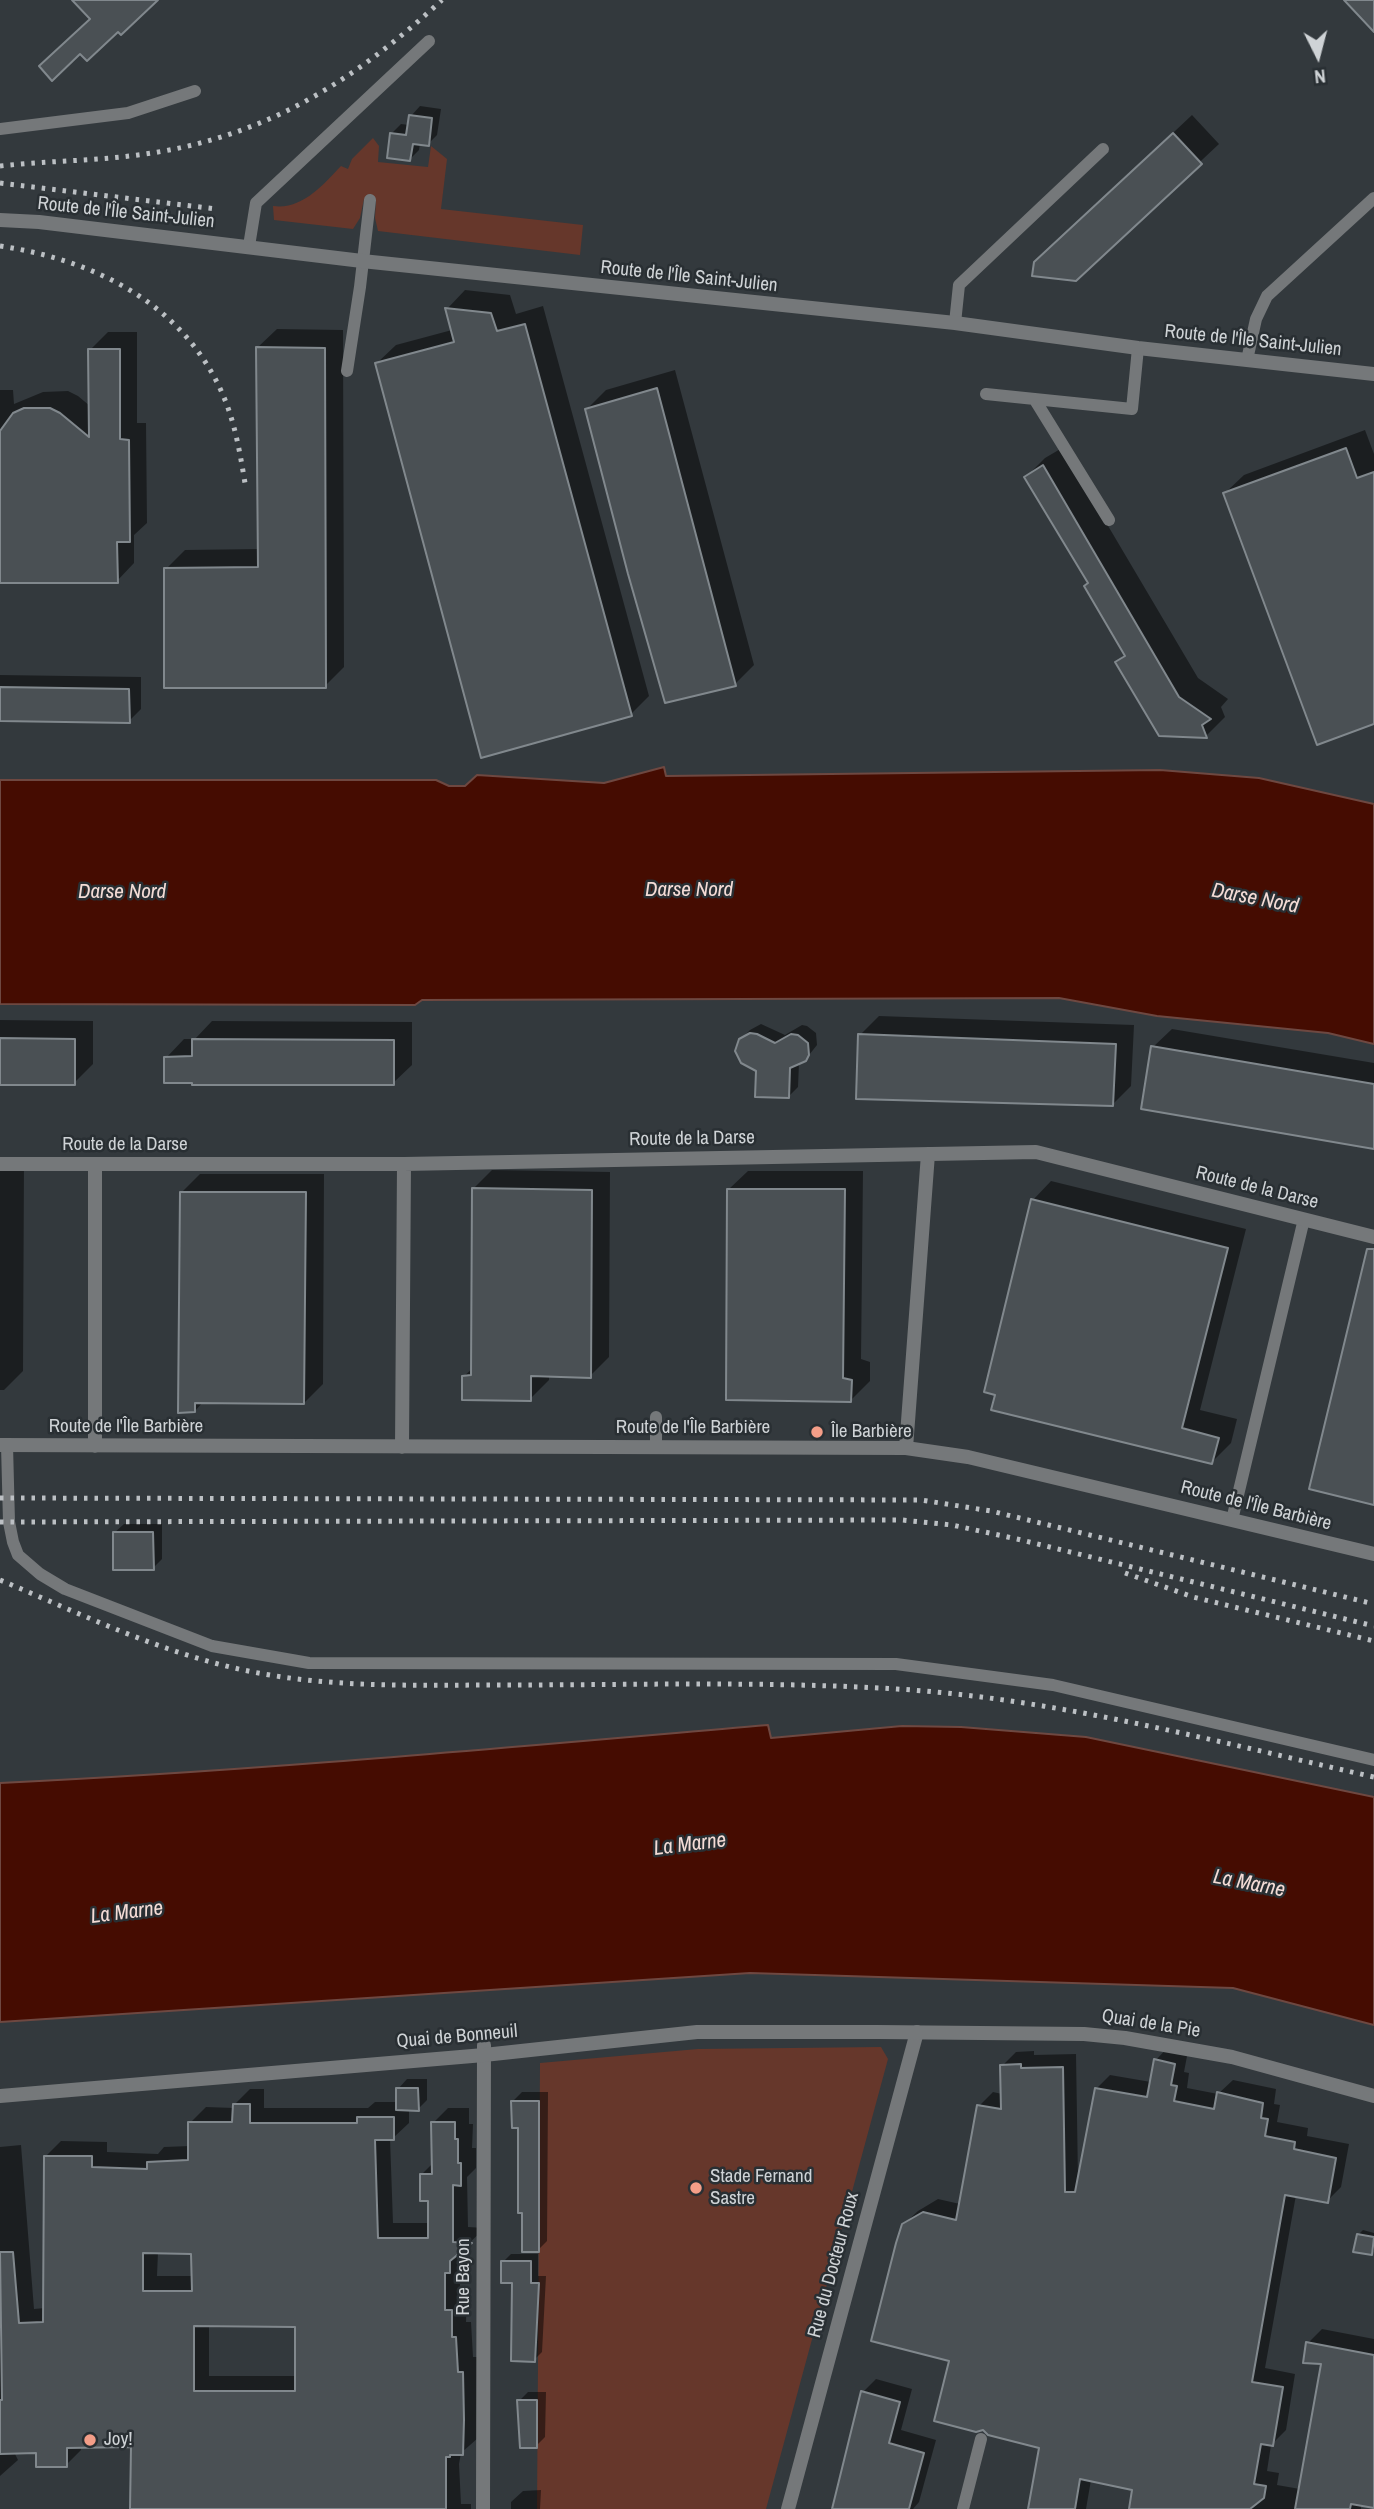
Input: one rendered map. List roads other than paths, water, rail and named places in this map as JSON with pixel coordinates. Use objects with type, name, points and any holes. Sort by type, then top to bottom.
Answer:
[{"type":"street","name":"Route de l'Île Saint-Julien","points":[[0,220],[955,323],[1138,348],[1374,374]]},
{"type":"street","name":"Route de la Darse","points":[[0,1164],[404,1164],[1036,1152],[1374,1237]]},
{"type":"street","points":[[906,1448],[928,1154]]},
{"type":"street","points":[[94,1446],[95,1164]]},
{"type":"street","points":[[402,1447],[404,1164]]},
{"type":"street","name":"Route de l'Île Barbière","points":[[4,1446],[906,1448],[968,1457],[1374,1555]]},
{"type":"street","name":"Quai de Bonneuil","points":[[0,2096],[697,2032],[917,2032]]},
{"type":"street","name":"Quai de la Pie","points":[[917,2032],[1084,2034],[1125,2038],[1232,2057],[1374,2096]]},
{"type":"street","name":"Rue du Docteur Roux","points":[[788,2509],[917,2032]]},
{"type":"street","name":"Rue Bayon","points":[[483,2509],[484,2050]]},
{"type":"lane","points":[[249,246],[256,203],[429,41]]},
{"type":"lane","points":[[0,129],[128,113],[195,91]]},
{"type":"lane","points":[[955,323],[959,285],[1103,149]]},
{"type":"lane","points":[[1247,360],[1256,318],[1267,296],[1374,198]]},
{"type":"lane","points":[[347,371],[370,200]]},
{"type":"lane","points":[[986,394],[1132,409],[1138,348]]},
{"type":"lane","points":[[1034,400],[1109,520]]},
{"type":"lane","points":[[1232,1520],[1304,1219]]},
{"type":"lane","points":[[656,1417],[656,1447]]},
{"type":"lane","points":[[4,1446],[9,1522],[18,1555],[40,1574],[65,1589],[212,1646],[309,1663],[896,1664],[1053,1685],[1374,1760]]},
{"type":"lane","points":[[963,2509],[981,2439]]},
{"type":"water","name":"Darse Nord","points":[[664,767],[666,776],[1160,770],[1259,778],[1374,804],[1374,1044],[1328,1033],[1157,1016],[1059,998],[422,1000],[415,1005],[0,1004],[0,780],[436,780],[449,786],[465,786],[477,775],[604,783]]},
{"type":"water","name":"La Marne","points":[[768,1725],[771,1738],[902,1726],[961,1727],[1086,1737],[1374,1797],[1374,2025],[1233,1988],[750,1973],[0,2022],[0,1783],[288,1765]]},
{"type":"railway","points":[[0,166],[138,155],[225,136],[265,121],[303,103],[339,81],[374,57],[442,0]]},
{"type":"railway","points":[[0,183],[217,209]]},
{"type":"railway","points":[[0,246],[69,262],[132,291],[160,311],[206,363],[223,395],[234,427],[245,483]]},
{"type":"railway","points":[[0,1498],[921,1500],[991,1511],[1374,1604]]},
{"type":"railway","points":[[0,1522],[902,1520],[952,1525],[1017,1539],[1374,1626]]},
{"type":"railway","points":[[1125,1573],[1193,1597],[1374,1641]]},
{"type":"railway","points":[[0,1580],[162,1647],[229,1667],[264,1674],[353,1684],[799,1685],[958,1694],[1078,1712],[1374,1777]]},
{"type":"place","name":"Île Barbière","points":[[817,1432]]},
{"type":"place","name":"Stade Fernand Sastre","points":[[696,2188]]},
{"type":"place","name":"Joy!","points":[[90,2440]]}]
